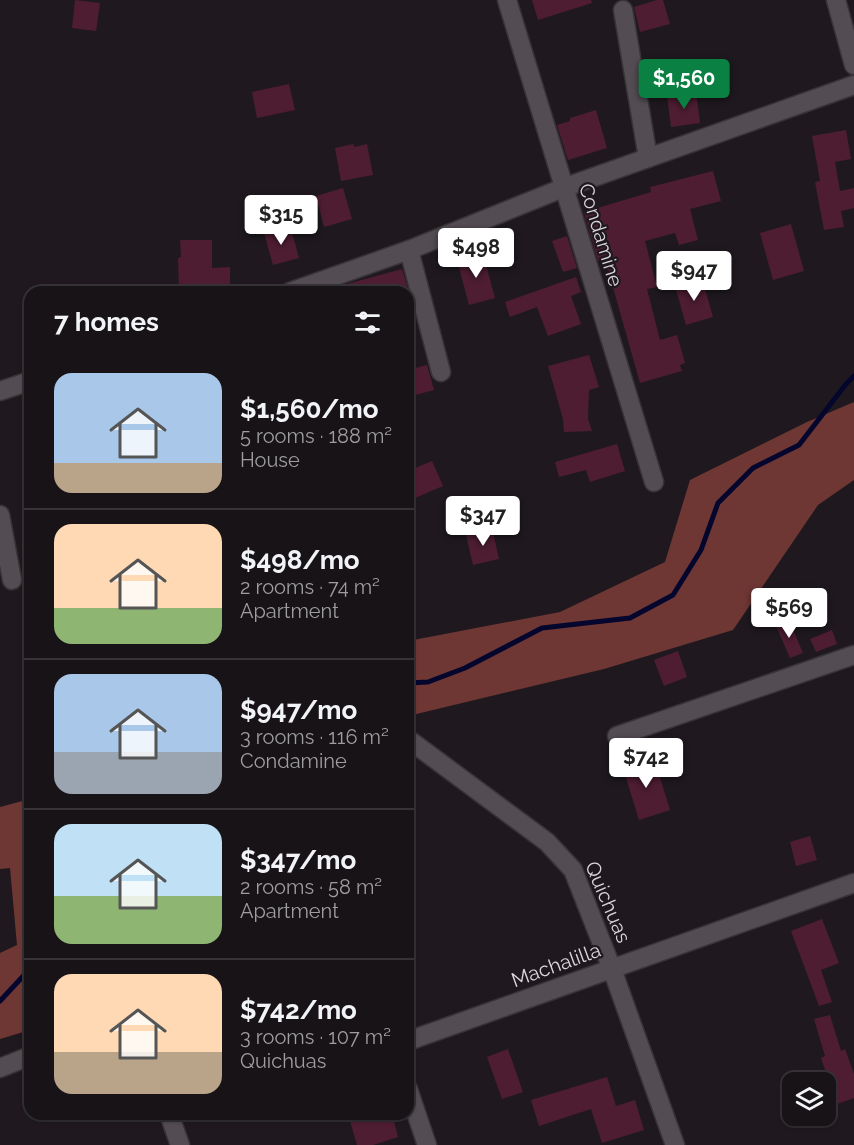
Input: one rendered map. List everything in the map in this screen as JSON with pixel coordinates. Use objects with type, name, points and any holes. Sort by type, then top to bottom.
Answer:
[{"type":"street","name":"Condamine","points":[[507,0],[654,482]]},
{"type":"street","points":[[836,0],[854,65]]},
{"type":"street","points":[[623,10],[648,158]]},
{"type":"street","points":[[307,286],[409,250],[563,188],[854,86]]},
{"type":"street","points":[[409,250],[441,372]]},
{"type":"street","points":[[0,391],[24,383]]},
{"type":"street","points":[[0,515],[12,580]]},
{"type":"street","points":[[617,736],[854,655]]},
{"type":"street","name":"Quichuas","points":[[414,743],[547,842],[573,870],[612,969],[675,1145]]},
{"type":"street","name":"Machalilla","points":[[414,1039],[854,883]]},
{"type":"street","points":[[0,1068],[24,1058]]},
{"type":"street","points":[[414,1107],[427,1145]]},
{"type":"street","points":[[174,1120],[180,1145]]},
{"type":"shaded area","points":[[854,402],[854,480],[818,505],[733,630],[604,669],[414,715],[414,640],[560,612],[665,562],[690,480],[807,422]]},
{"type":"shaded area","points":[[24,801],[24,1032],[0,1039],[0,953],[17,945],[10,868],[0,869],[0,807]]},
{"type":"building","points":[[75,0],[100,3],[96,31],[72,28]]},
{"type":"building","points":[[532,0],[591,0],[592,3],[538,20]]},
{"type":"building","points":[[663,0],[670,24],[640,32],[634,7]]},
{"type":"building","points":[[289,84],[295,110],[257,118],[252,92]]},
{"type":"building","points":[[696,92],[700,123],[671,127],[667,96]]},
{"type":"building","points":[[596,110],[607,148],[568,160],[557,125],[570,121],[570,118]]},
{"type":"building","points":[[846,130],[851,159],[835,162],[840,191],[854,188],[854,208],[841,211],[844,227],[824,230],[815,182],[820,181],[812,136]]},
{"type":"building","points":[[353,144],[355,147],[367,144],[373,175],[341,181],[335,148]]},
{"type":"building","points":[[713,171],[721,201],[690,209],[698,240],[679,245],[675,233],[645,241],[657,287],[647,289],[660,340],[677,335],[685,363],[680,365],[682,371],[640,383],[605,259],[598,261],[584,212],[651,192],[650,187]]},
{"type":"building","points":[[343,188],[352,219],[324,227],[316,196]]},
{"type":"building","points":[[791,224],[804,271],[773,280],[760,233]]},
{"type":"building","points":[[280,229],[281,232],[291,229],[299,258],[273,265],[264,233]]},
{"type":"building","points":[[567,236],[577,268],[563,272],[552,241]]},
{"type":"building","points":[[180,240],[212,240],[212,268],[230,267],[230,286],[179,286],[178,258],[181,257]]},
{"type":"building","points":[[483,254],[495,298],[469,305],[457,260]]},
{"type":"building","points":[[402,269],[407,286],[341,286]]},
{"type":"building","points":[[576,277],[581,292],[571,296],[581,324],[548,336],[537,307],[510,317],[505,302]]},
{"type":"building","points":[[694,280],[695,284],[703,282],[713,317],[686,325],[675,286]]},
{"type":"building","points":[[589,355],[599,387],[589,390],[588,419],[592,431],[564,432],[563,419],[548,366]]},
{"type":"building","points":[[427,365],[434,390],[414,395],[414,368]]},
{"type":"building","points":[[617,444],[625,471],[590,482],[586,470],[559,477],[555,462]]},
{"type":"building","points":[[432,461],[443,486],[414,498],[414,468]]},
{"type":"building","points":[[492,528],[499,559],[473,565],[466,535]]},
{"type":"building","points":[[789,620],[803,653],[790,658],[776,626]]},
{"type":"building","points":[[832,630],[837,644],[816,652],[810,639]]},
{"type":"building","points":[[678,651],[687,677],[664,686],[654,660]]},
{"type":"building","points":[[654,758],[670,810],[639,820],[623,768]]},
{"type":"building","points":[[810,836],[817,860],[796,866],[790,842]]},
{"type":"building","points":[[822,919],[839,963],[821,970],[832,1002],[819,1006],[791,931]]},
{"type":"building","points":[[830,1015],[841,1051],[845,1049],[854,1074],[854,1098],[837,1104],[836,1072],[826,1072],[821,1058],[825,1056],[814,1019]]},
{"type":"building","points":[[508,1049],[523,1092],[502,1099],[487,1057]]},
{"type":"building","points":[[607,1077],[616,1106],[635,1100],[644,1130],[602,1143],[591,1109],[539,1126],[531,1100]]},
{"type":"building","points":[[350,1120],[394,1120],[398,1137],[373,1145],[357,1145]]},
{"type":"waterway","points":[[414,683],[428,682],[465,668],[542,628],[630,618],[673,595],[701,550],[718,503],[753,468],[799,445],[854,376]]},
{"type":"waterway","points":[[0,1001],[24,975]]}]
